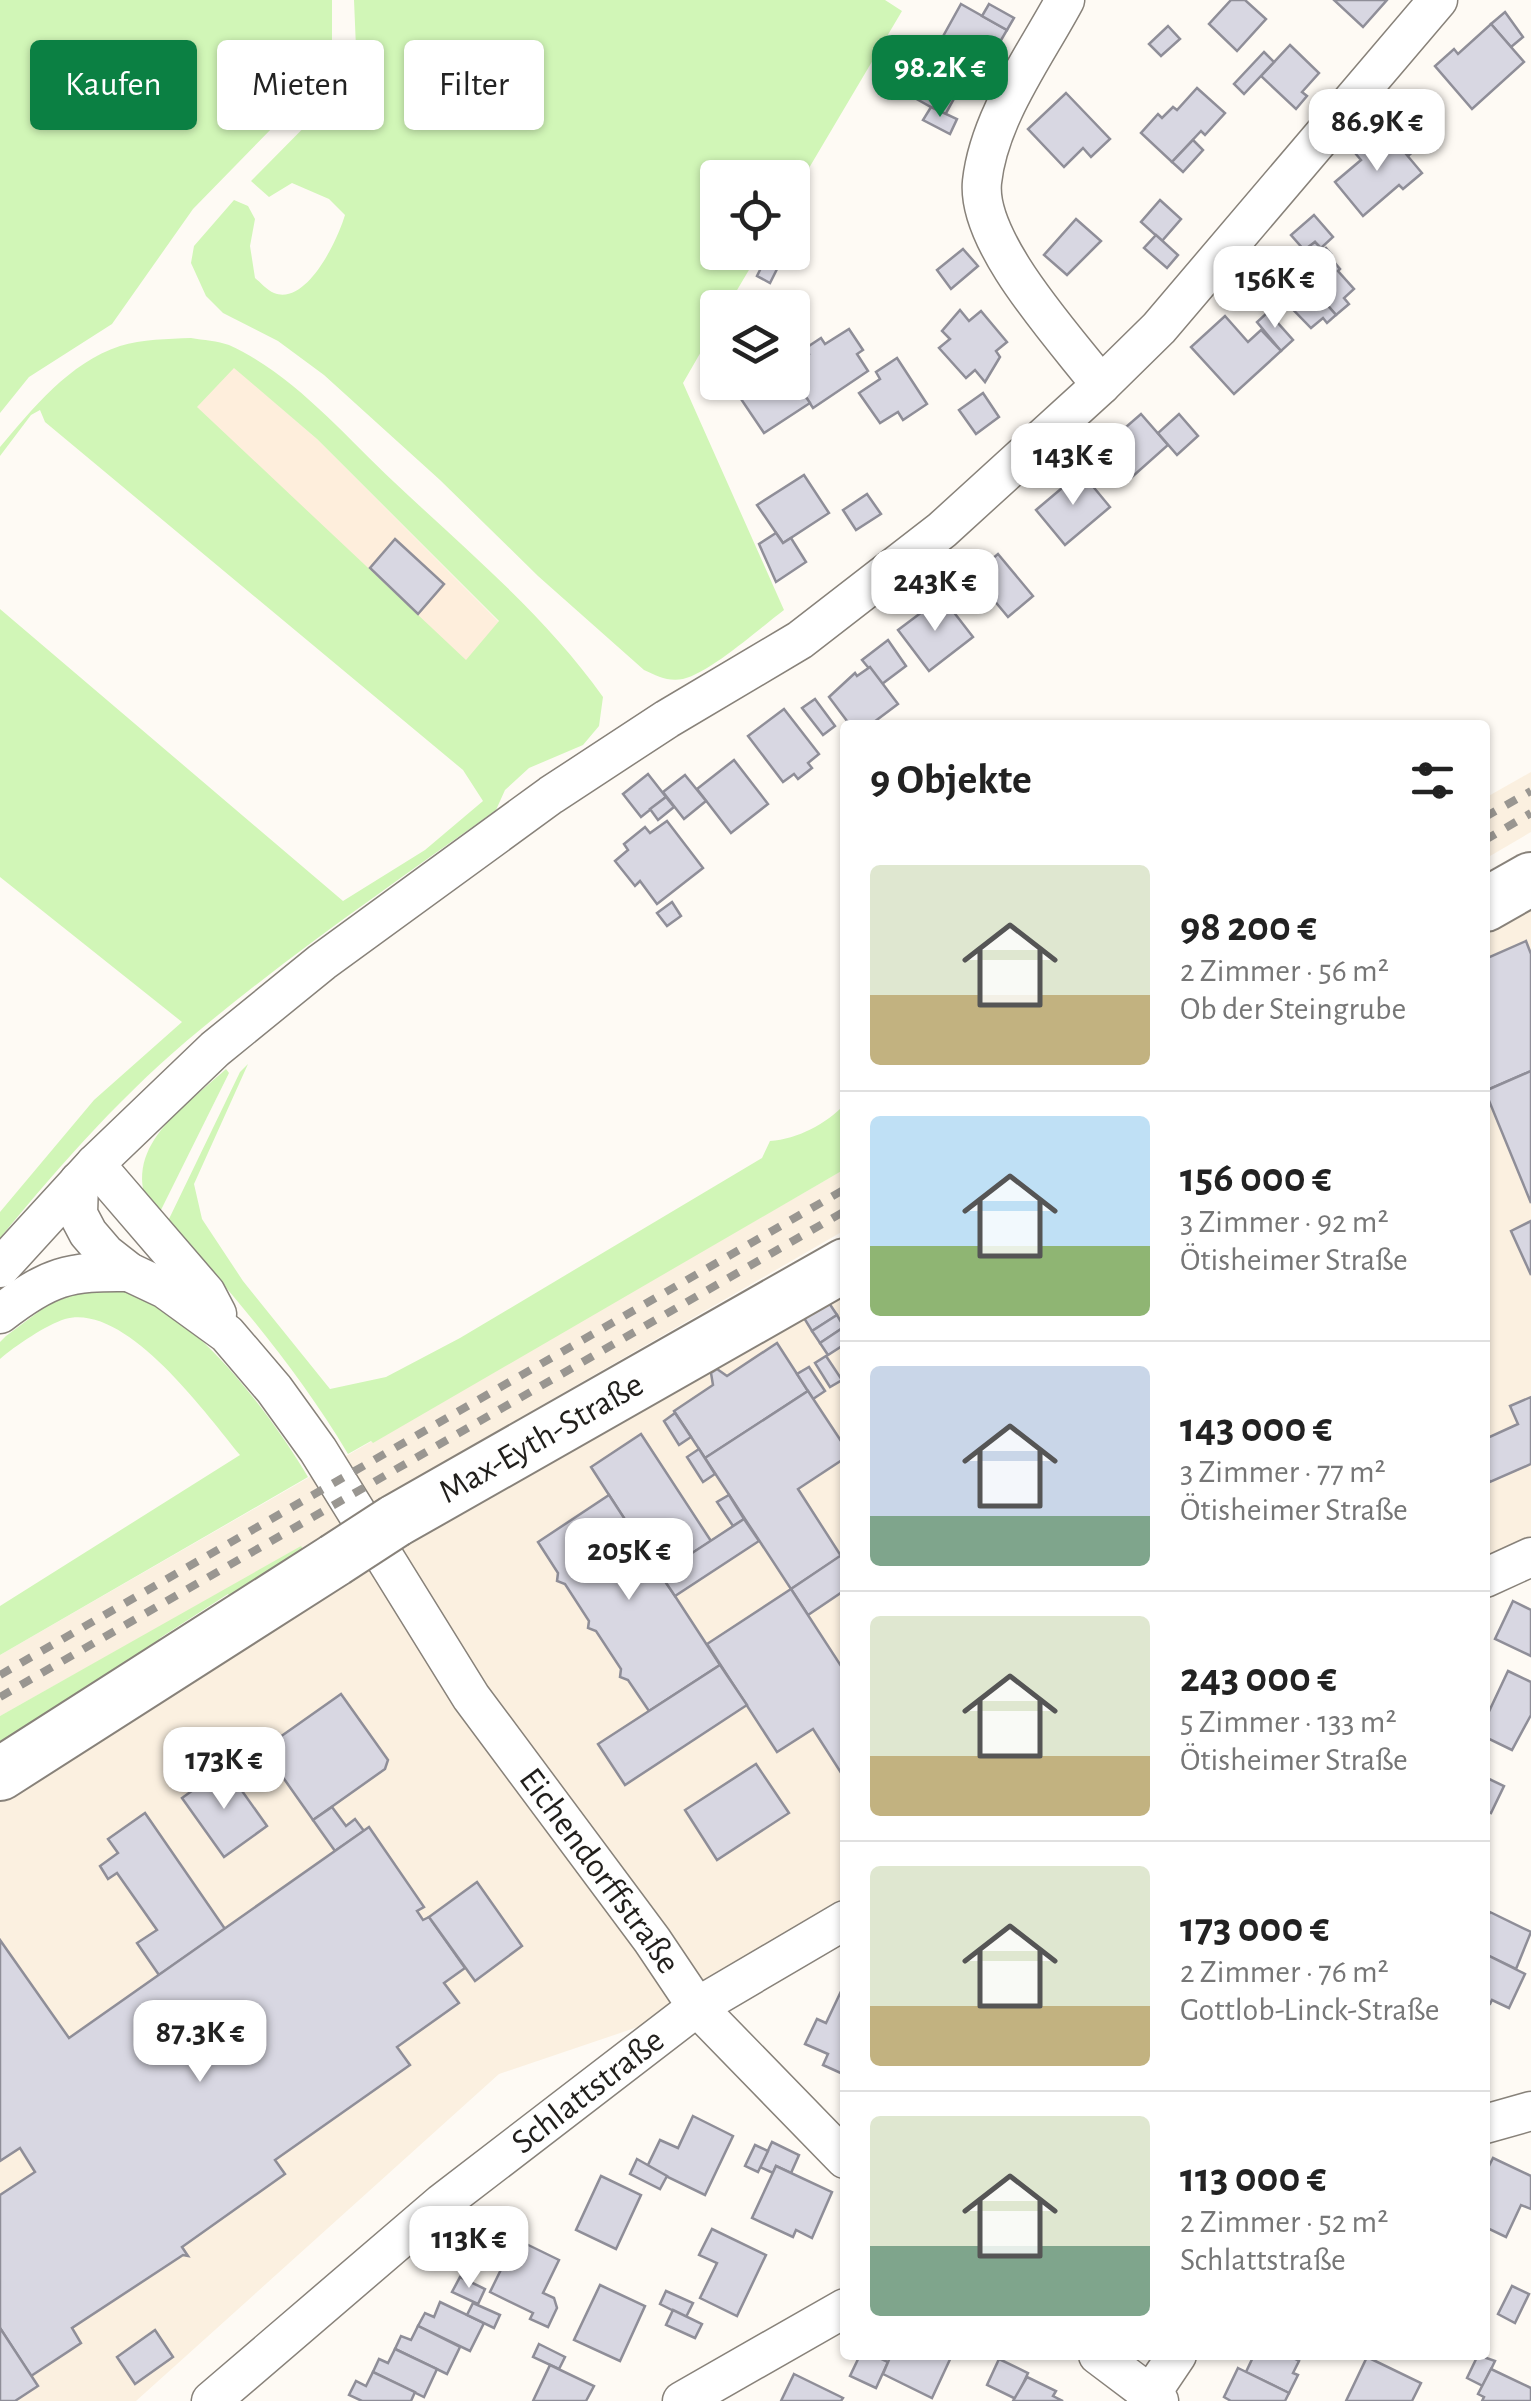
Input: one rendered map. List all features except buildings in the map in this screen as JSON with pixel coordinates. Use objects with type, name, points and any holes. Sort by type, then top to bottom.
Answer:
[{"type":"street","points":[[1065,0],[1005,111],[991,145],[982,185],[990,229],[1011,268],[1101,386]]},
{"type":"street","points":[[0,1268],[87,1173],[216,1048],[322,962],[551,795],[667,719],[800,640],[942,530],[1159,328],[1438,0]]},
{"type":"street","points":[[1490,902],[1531,879]]},
{"type":"street","points":[[87,1173],[78,1214],[106,1254],[129,1272],[165,1289],[227,1334]]},
{"type":"street","points":[[87,1173],[206,1294],[227,1334]]},
{"type":"street","name":"Max-Eyth-Straße","points":[[0,1774],[242,1618],[372,1547],[840,1267]]},
{"type":"street","points":[[0,1314],[36,1286],[81,1271],[129,1272]]},
{"type":"street","name":"Eichendorffstraße","points":[[227,1334],[274,1389],[318,1450],[372,1547],[471,1697],[652,1940],[697,2007],[840,2154]]},
{"type":"street","points":[[1490,1576],[1531,1557]]},
{"type":"street","name":"Schlattstraße","points":[[211,2401],[442,2203],[697,2007],[840,1923]]},
{"type":"street","points":[[1490,2123],[1531,2112]]},
{"type":"street","points":[[682,2401],[840,2311]]},
{"type":"street","points":[[1104,2360],[1152,2399],[1175,2360]]},
{"type":"shaded area","points":[[234,367],[317,439],[499,622],[466,661],[196,407]]},
{"type":"shaded area","points":[[1531,772],[1531,832],[1490,856],[1490,795]]},
{"type":"shaded area","points":[[1531,906],[1531,1557],[1490,1575],[1490,928]]},
{"type":"shaded area","points":[[840,1172],[840,1233],[301,1548],[0,1716],[0,1655]]},
{"type":"shaded area","points":[[840,1293],[840,1923],[697,2007],[499,2074],[136,2401],[0,2401],[0,1797],[444,1517]]},
{"type":"green space","points":[[0,0],[332,0],[332,40],[217,40],[217,130],[270,130],[193,209],[112,324],[29,377],[0,413]]},
{"type":"green space","points":[[354,0],[885,0],[902,11],[810,166],[810,160],[700,160],[700,270],[749,270],[737,290],[700,290],[700,354],[683,383],[784,610],[694,675],[672,680],[644,670],[324,375],[278,341],[223,313],[206,296],[191,263],[194,246],[234,200],[248,206],[255,219],[250,246],[255,278],[274,293],[298,290],[319,268],[336,239],[345,215],[329,199],[292,183],[269,197],[251,181],[301,130],[384,130],[384,40],[356,40]]},
{"type":"green space","points":[[191,338],[229,345],[252,357],[317,407],[504,585],[581,667],[603,697],[599,726],[583,745],[529,768],[505,790],[496,810],[310,944],[173,1052],[96,1128],[0,1238],[0,1212],[94,1100],[182,1022],[0,877],[0,609],[343,901],[425,850],[483,801],[463,770],[45,422],[40,410],[31,415],[0,456],[0,447],[26,417],[84,363],[128,344]],"holes":[[[234,368],[317,439],[499,621],[466,660],[197,407]]]},
{"type":"green space","points":[[248,1064],[194,1184],[202,1219],[243,1281],[330,1389],[386,1377],[460,1338],[762,1158],[770,1141],[811,1129],[840,1108],[840,1172],[348,1454],[286,1363],[168,1221],[240,1072]]},
{"type":"green space","points":[[226,1069],[229,1073],[156,1220],[145,1196],[142,1174],[147,1153],[172,1117]]},
{"type":"green space","points":[[85,1291],[132,1294],[182,1323],[255,1399],[308,1477],[0,1655],[0,1606],[240,1455],[163,1365],[113,1327],[89,1318],[65,1319],[31,1336],[0,1359],[0,1342],[6,1336],[49,1304]]},
{"type":"green space","points":[[301,1546],[308,1556],[234,1602],[228,1594],[160,1638],[150,1660],[0,1753],[0,1716]]},
{"type":"railway","points":[[1490,814],[1531,791]]},
{"type":"railway","points":[[1490,837],[1531,813]]},
{"type":"railway","points":[[0,1675],[840,1192]]},
{"type":"railway","points":[[0,1697],[840,1214]]}]
